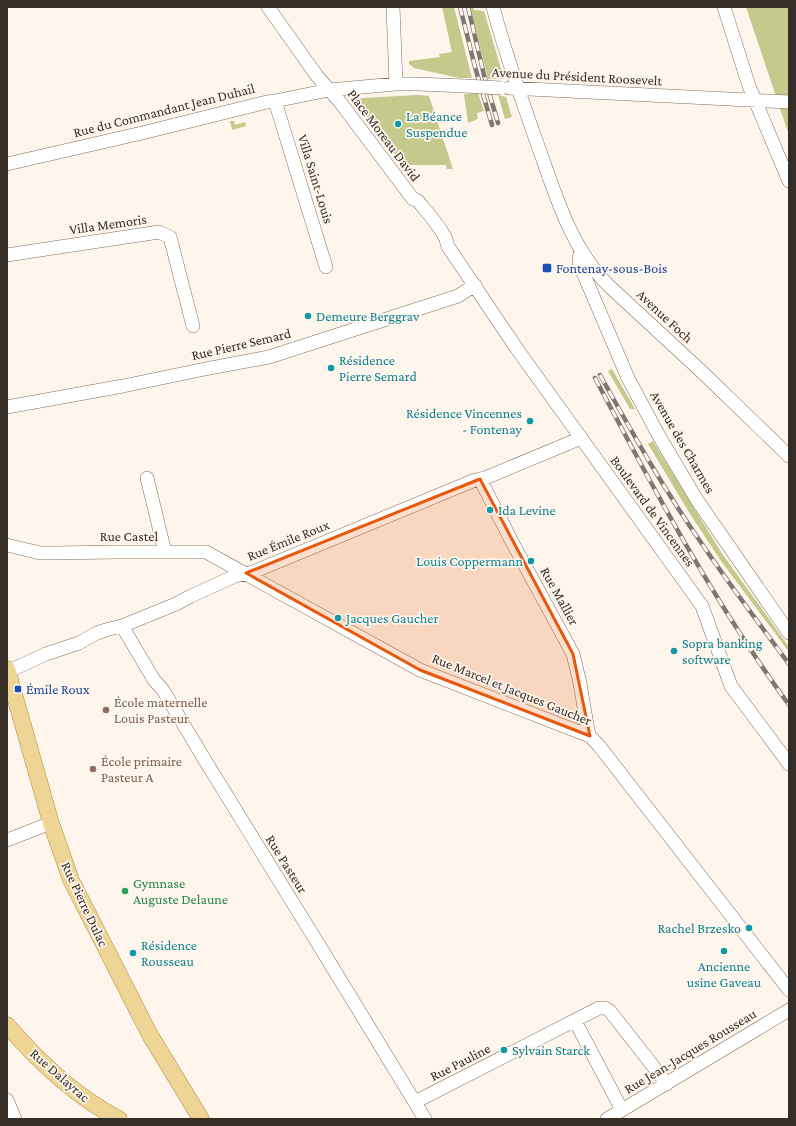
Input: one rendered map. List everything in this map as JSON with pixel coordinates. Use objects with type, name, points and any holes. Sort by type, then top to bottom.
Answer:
[{"type":"main road","name":"Rue Pierre Dulac","points":[[7,671],[51,823],[71,880],[150,1035],[201,1119]]},
{"type":"main road","name":"Rue Dalayrac","points":[[7,1025],[44,1063],[83,1098],[119,1119]]},
{"type":"street","name":"Place Moreau David","points":[[268,7],[317,76],[343,106],[413,199],[418,200],[439,228],[446,238],[446,244],[475,285]]},
{"type":"street","points":[[393,7],[396,84]]},
{"type":"street","name":"Avenue Foch","points":[[493,7],[517,88],[563,215],[581,251],[596,273],[608,285],[702,372],[789,456]]},
{"type":"street","points":[[724,7],[746,76],[789,181]]},
{"type":"street","name":"Rue du Commandant Jean Duhail","points":[[7,164],[267,102],[329,90],[396,84]]},
{"type":"street","name":"Avenue du Président Roosevelt","points":[[396,84],[517,88],[789,102]]},
{"type":"street","name":"Villa Saint-Louis","points":[[274,101],[326,267]]},
{"type":"street","name":"Villa Memoris","points":[[7,255],[159,232],[170,237],[193,326]]},
{"type":"street","name":"Avenue des Charmes","points":[[581,251],[580,263],[628,378],[659,436],[697,500],[789,633]]},
{"type":"street","name":"Rue Pierre Semard","points":[[7,406],[123,386],[269,357],[458,296],[475,285]]},
{"type":"street","name":"Boulevard de Vincennes","points":[[475,285],[517,348],[702,606],[732,686],[789,764]]},
{"type":"street","points":[[594,295],[599,289],[608,285]]},
{"type":"street","name":"Rue Émile Roux","points":[[7,671],[46,654],[80,643],[91,636],[122,626],[176,604],[235,576],[253,572],[475,480],[581,438]]},
{"type":"street","points":[[148,478],[165,552]]},
{"type":"street","name":"Rue Mallier","points":[[480,479],[573,654],[590,736]]},
{"type":"street","name":"Rue Castel","points":[[7,545],[40,553],[206,552],[246,573]]},
{"type":"street","name":"Rue Marcel et Jacques Gaucher","points":[[246,573],[420,670],[590,736],[789,990]]},
{"type":"street","name":"Rue Pasteur","points":[[122,626],[154,680],[163,690],[425,1119]]},
{"type":"street","points":[[7,840],[51,823]]},
{"type":"street","name":"Rue Pauline","points":[[415,1102],[599,1008],[610,1010],[667,1084]]},
{"type":"street","name":"Rue Jean-Jacques Rousseau","points":[[607,1119],[789,1010]]},
{"type":"street","points":[[574,1021],[622,1110]]},
{"type":"street","points":[[7,1100],[15,1119]]},
{"type":"highlighted area","points":[[480,479],[573,654],[590,736],[420,670],[246,573]]},
{"type":"green space","points":[[442,7],[454,7],[472,78],[459,78],[414,68],[409,64],[409,61],[440,57],[439,54],[452,52]]},
{"type":"green space","points":[[470,7],[473,7],[474,10],[484,11],[504,79],[488,79]]},
{"type":"green space","points":[[746,7],[789,7],[789,135]]},
{"type":"green space","points":[[478,93],[484,111],[477,113],[478,119],[468,123],[464,94]]},
{"type":"green space","points":[[418,95],[429,96],[453,169],[447,169],[446,165],[403,165],[359,106],[360,99],[362,98]]},
{"type":"green space","points":[[498,95],[506,97],[512,117],[505,119]]},
{"type":"green space","points":[[230,121],[234,121],[235,125],[245,122],[246,126],[232,130]]},
{"type":"green space","points":[[612,369],[635,409],[630,409],[608,371]]},
{"type":"green space","points":[[653,441],[721,552],[789,647],[789,652],[721,561],[690,514],[648,444]]},
{"type":"railway","points":[[460,7],[475,67],[492,125]]},
{"type":"railway","points":[[468,7],[484,75],[498,123]]},
{"type":"railway","points":[[600,375],[648,460],[686,521],[789,664]]},
{"type":"railway","points":[[595,378],[663,504],[710,586],[735,626],[789,705]]},
{"type":"place","name":"La Béance Suspendue","points":[[398,124]]},
{"type":"place","name":"Fontenay-sous-Bois","points":[[547,268]]},
{"type":"place","name":"Demeure Berggrav","points":[[308,316]]},
{"type":"place","name":"Résidence Pierre Semard","points":[[331,368]]},
{"type":"place","name":"Résidence Vincennes - Fontenay","points":[[530,421]]},
{"type":"place","name":"Ida Levine","points":[[490,510]]},
{"type":"place","name":"Louis Coppermann","points":[[531,561]]},
{"type":"place","name":"Jacques Gaucher","points":[[338,618]]},
{"type":"place","name":"Sopra banking software","points":[[674,651]]},
{"type":"place","name":"Émile Roux","points":[[18,689]]},
{"type":"place","name":"École maternelle Louis Pasteur","points":[[106,710]]},
{"type":"place","name":"École primaire Pasteur A","points":[[93,769]]},
{"type":"place","name":"Gymnase Auguste Delaune","points":[[125,891]]},
{"type":"place","name":"Rachel Brzesko","points":[[749,928]]},
{"type":"place","name":"Ancienne usine Gaveau","points":[[724,951]]},
{"type":"place","name":"Résidence Rousseau","points":[[133,953]]},
{"type":"place","name":"Sylvain Starck","points":[[504,1050]]}]
